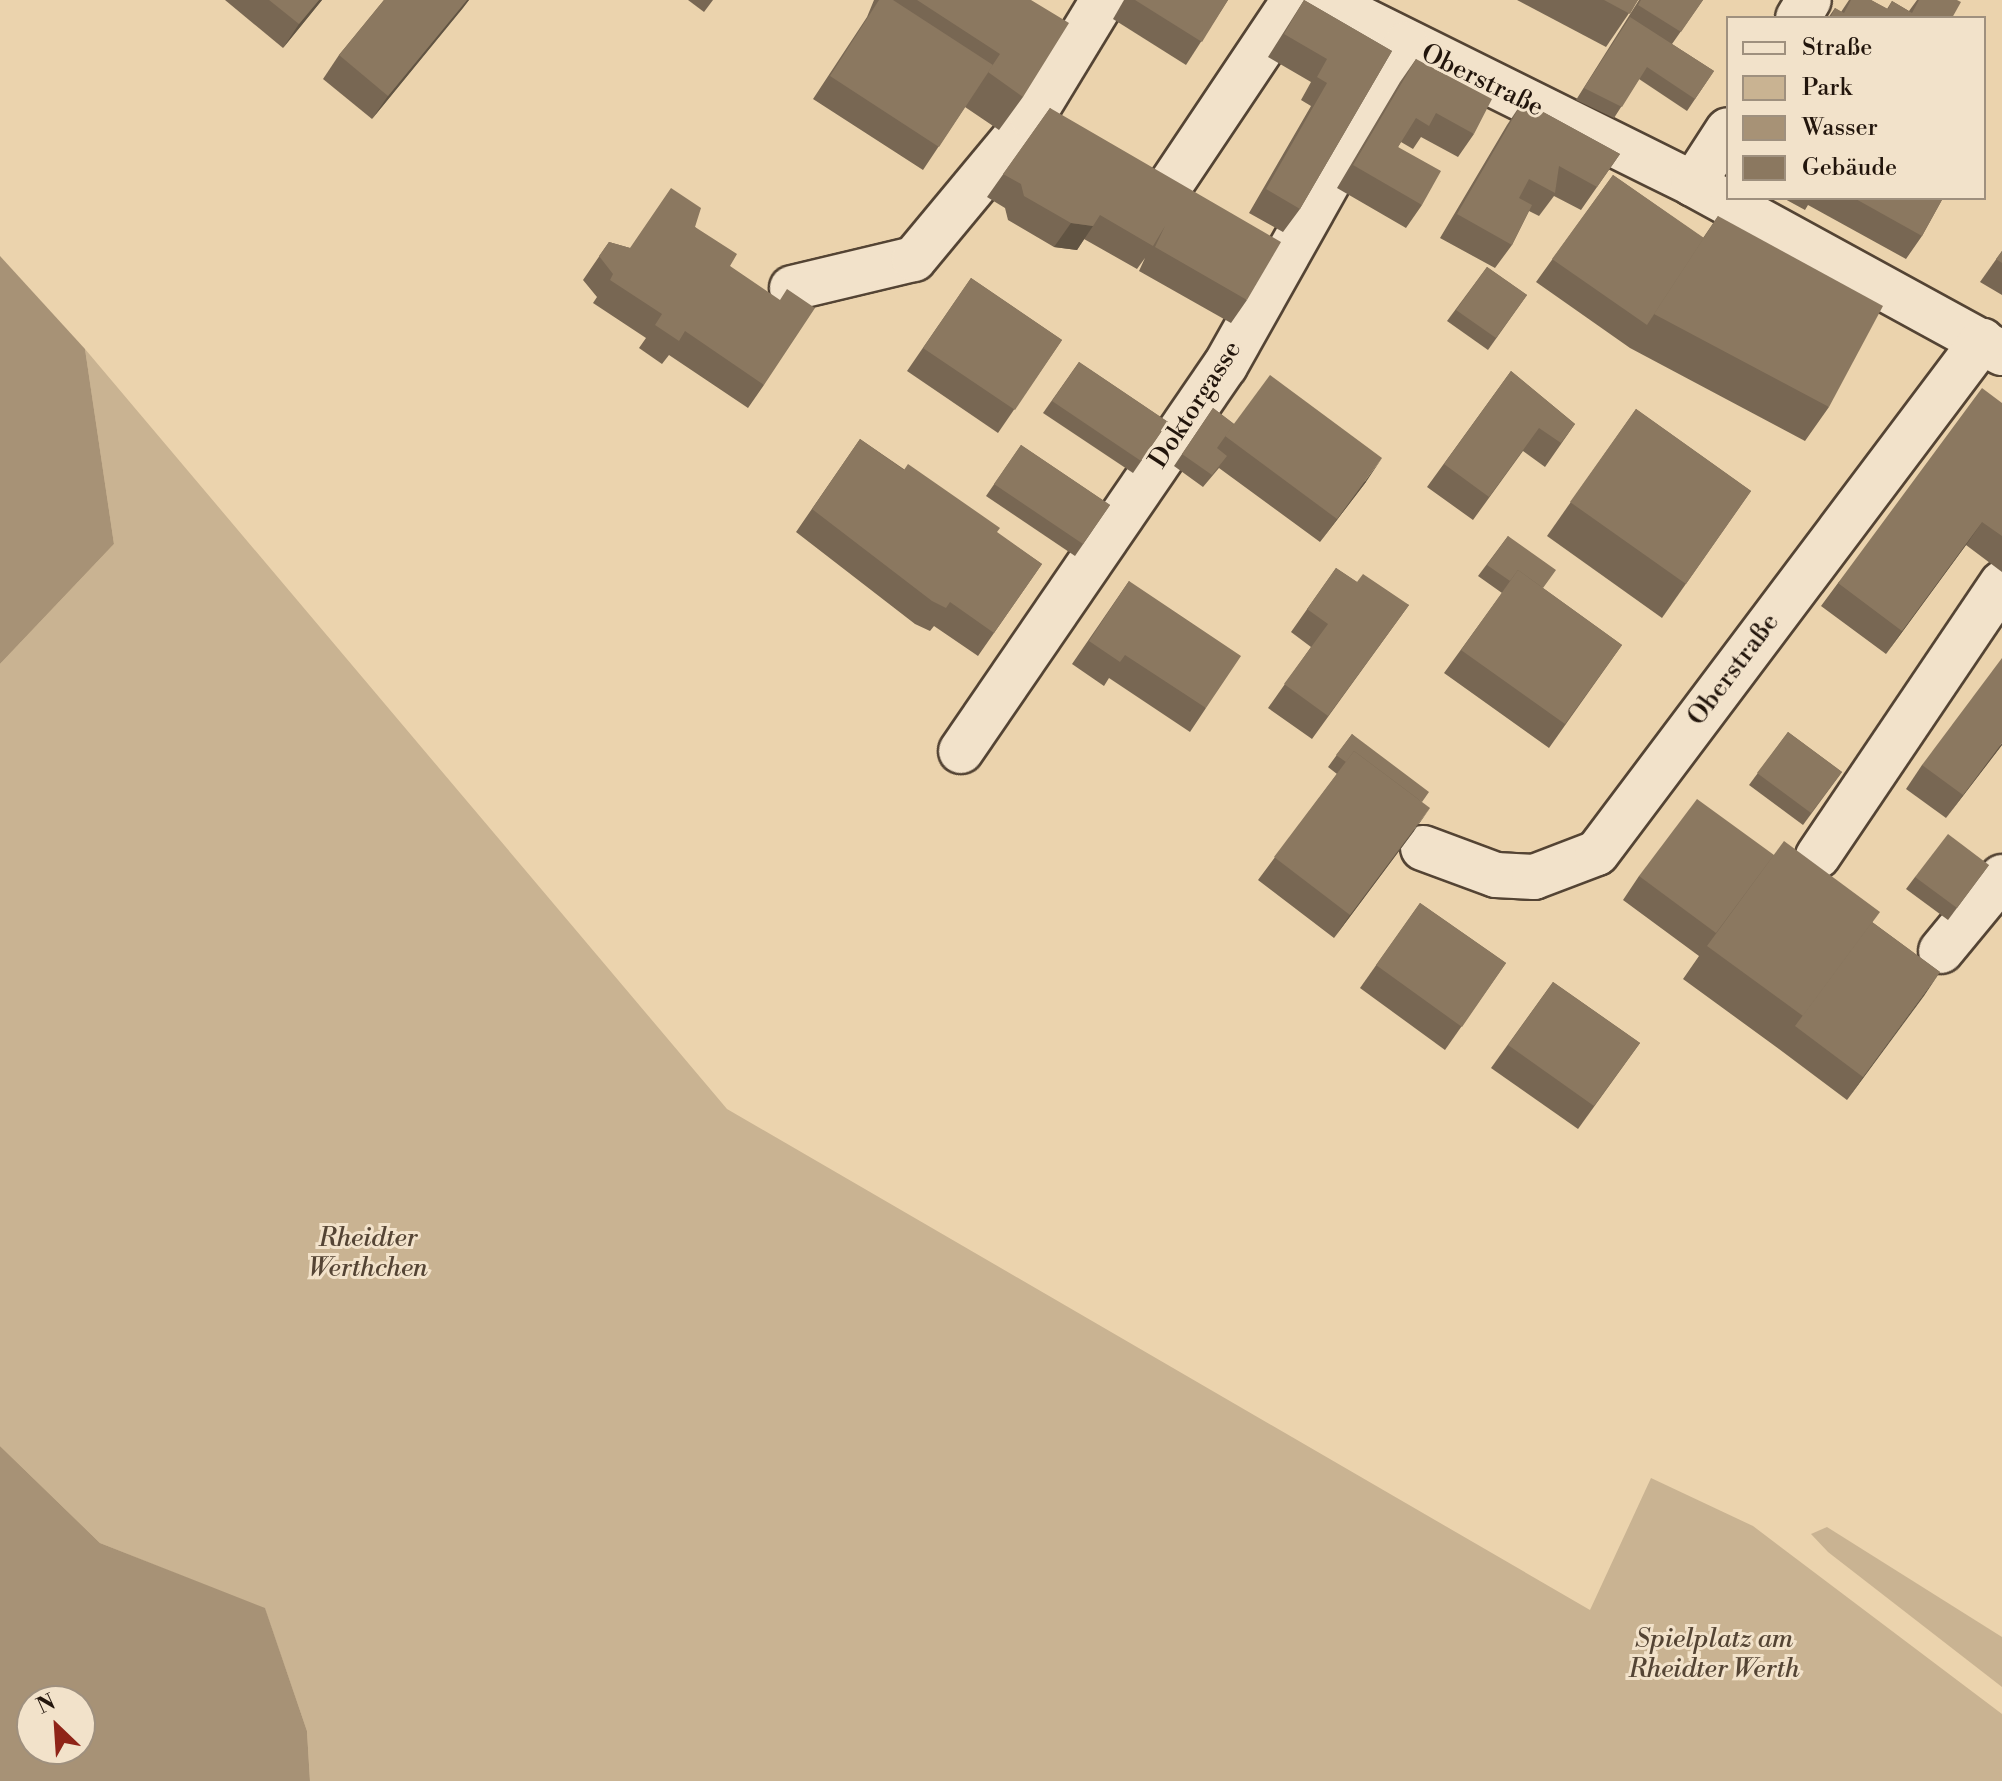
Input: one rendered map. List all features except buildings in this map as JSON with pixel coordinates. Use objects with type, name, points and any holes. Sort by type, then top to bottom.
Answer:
[{"type":"street","points":[[792,288],[914,259],[1032,117],[1103,0]]},
{"type":"street","points":[[1169,187],[1294,0]]},
{"type":"street","name":"Oberstraße","points":[[1323,0],[1406,44],[1693,184],[1992,347],[1597,853],[1534,877],[1496,875],[1423,848]]},
{"type":"street","name":"Doktorgasse","points":[[961,751],[1225,366],[1406,44]]},
{"type":"street","points":[[1693,184],[1726,133]]},
{"type":"street","points":[[1818,856],[2002,583]]},
{"type":"street","points":[[1941,951],[2002,877]]},
{"type":"green space","name":"Rheidter Werthchen","points":[[85,349],[727,1109],[1590,1610],[1651,1478],[1753,1526],[2002,1714],[2002,1781],[310,1781],[307,1731],[265,1609],[100,1543],[0,1446],[0,664],[114,544]]},
{"type":"green space","points":[[1827,1527],[2002,1637],[2002,1687],[1828,1552],[1811,1534]]},
{"type":"water","points":[[0,256],[85,349],[114,544],[0,664]]},
{"type":"water","points":[[0,1446],[100,1543],[265,1608],[307,1731],[310,1781],[0,1781]]},
{"type":"park label","name":"Spielplatz am Rheidter Werth","points":[[1714,1655]]}]
